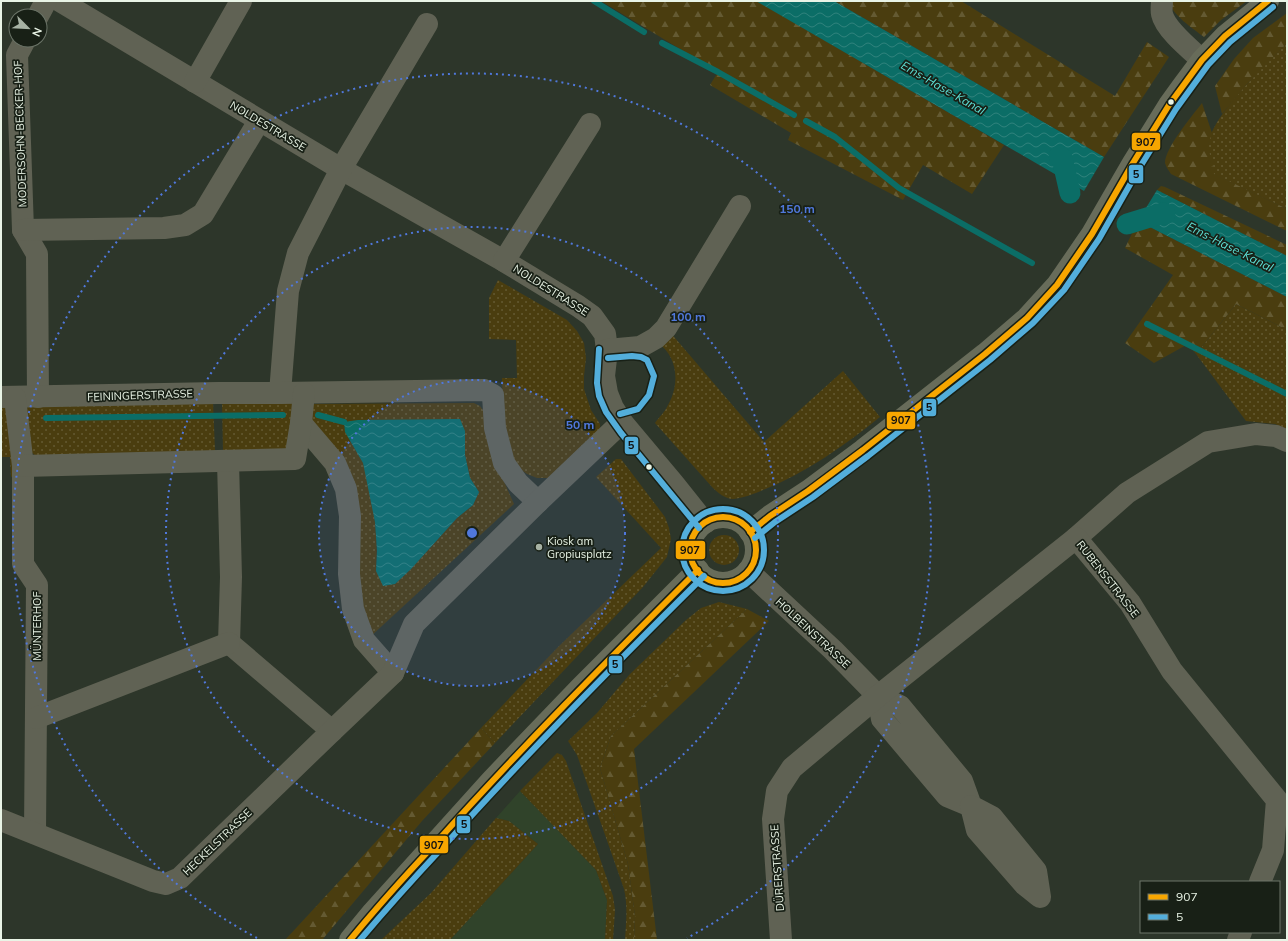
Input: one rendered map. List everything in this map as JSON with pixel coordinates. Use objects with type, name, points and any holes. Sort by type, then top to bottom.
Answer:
[{"type":"street","name":"NOLDESTRASSE","points":[[60,1],[259,121],[504,261],[578,306],[592,316],[605,334],[608,350]]},
{"type":"street","points":[[194,82],[241,1]]},
{"type":"street","points":[[1162,1],[1162,14],[1168,26],[1178,38],[1202,60]]},
{"type":"street","points":[[750,532],[770,516],[808,492],[863,450],[973,364],[1027,318],[1057,285],[1092,234],[1169,105],[1202,60],[1225,36],[1268,1]]},
{"type":"street","points":[[280,393],[288,291],[298,253],[342,169],[427,24]]},
{"type":"street","name":"MODERSOHN-BECKER-HOF","points":[[21,48],[17,55],[23,230],[37,254],[38,397]]},
{"type":"street","points":[[23,230],[164,228],[185,224],[203,214],[259,121]]},
{"type":"street","name":"NOLDESTRASSE","points":[[504,261],[590,124]]},
{"type":"street","points":[[705,523],[622,422],[613,408],[607,393],[604,376],[608,350],[640,348],[656,338],[666,328],[740,206]]},
{"type":"street","name":"FEININGERSTRASSE","points":[[8,398],[218,392],[280,393],[484,390],[493,395],[495,428],[504,463],[518,483],[538,502]]},
{"type":"street","points":[[23,466],[295,459],[302,423],[304,392]]},
{"type":"street","name":"MÜNTERHOF","points":[[8,398],[23,466],[23,564],[37,585],[35,833]]},
{"type":"street","points":[[302,423],[335,463],[346,489],[350,516],[349,574],[353,609],[364,640],[394,673],[414,624],[622,422]]},
{"type":"street","points":[[1076,538],[1127,493],[1208,442],[1256,434],[1276,436],[1287,441]]},
{"type":"street","points":[[228,461],[230,577],[229,643]]},
{"type":"street","points":[[718,518],[731,518],[743,524],[750,532],[755,541],[755,556],[748,571],[738,579],[725,582],[711,580],[705,577],[698,570],[692,560],[692,539],[695,533],[705,523],[718,518]]},
{"type":"street","name":"RUBENSSTRASSE","points":[[878,696],[1076,538],[1130,603],[1172,671],[1277,800],[1280,850],[1261,881]]},
{"type":"street","points":[[350,940],[373,912],[491,781],[581,687],[698,570]]},
{"type":"street","name":"HOLBEINSTRASSE","points":[[748,571],[833,650],[878,696],[900,706],[962,781],[971,806]]},
{"type":"street","points":[[36,718],[229,643]]},
{"type":"street","points":[[229,643],[332,731]]},
{"type":"street","name":"HECKELSTRASSE","points":[[1,820],[153,881],[166,884],[180,878],[394,673]]},
{"type":"street","name":"DÜRERSTRASSE","points":[[782,940],[773,819],[777,791],[792,768],[878,696]]},
{"type":"shaded area","points":[[520,791],[596,870],[607,900],[605,940],[450,940],[538,844],[509,821],[496,818]]},
{"type":"green space","points":[[601,1],[757,1],[1004,145],[972,194],[923,165],[903,200],[788,140],[791,133],[710,85],[718,72]]},
{"type":"green space","points":[[834,1],[961,1],[1115,96],[1147,42],[1169,57],[1104,157]]},
{"type":"green space","points":[[1170,1],[1247,1],[1221,20],[1204,37],[1178,16],[1171,6]]},
{"type":"green space","points":[[1287,13],[1287,43],[1247,84],[1222,114],[1215,86],[1234,59],[1253,38]]},
{"type":"green space","points":[[1287,43],[1287,209],[1213,174],[1208,144],[1219,119],[1229,105],[1241,90]]},
{"type":"green space","points":[[1202,103],[1212,133],[1208,145],[1214,174],[1287,209],[1287,231],[1169,172],[1165,163],[1169,149]]},
{"type":"green space","points":[[1161,186],[1287,245],[1287,256],[1157,190]]},
{"type":"green space","points":[[1138,221],[1287,297],[1287,330],[1236,304],[1196,354],[1188,344],[1154,363],[1125,343],[1173,275],[1125,248]]},
{"type":"green space","points":[[498,280],[567,320],[577,331],[584,343],[586,358],[584,389],[591,410],[600,424],[600,431],[548,478],[537,478],[527,474],[517,467],[511,457],[503,415],[502,378],[517,378],[516,340],[489,339],[489,298]]},
{"type":"green space","points":[[1236,304],[1287,330],[1287,429],[1275,424],[1246,421],[1196,354]]},
{"type":"green space","points":[[669,331],[764,442],[843,371],[880,417],[824,458],[794,476],[748,496],[733,499],[724,497],[712,487],[655,423],[667,408],[674,388],[675,371],[673,363],[665,349],[658,343]]},
{"type":"green space","points":[[295,401],[288,449],[223,451],[222,402]]},
{"type":"green space","points":[[213,402],[215,451],[36,456],[27,449],[27,408],[30,406]]},
{"type":"green space","points":[[474,403],[480,406],[486,414],[499,470],[514,504],[369,638],[358,606],[356,515],[311,424],[313,404]],"holes":[[[344,422],[465,431],[465,455],[470,478],[479,492],[473,505],[457,518],[411,569],[395,584],[376,571],[377,548],[375,526],[365,468],[349,439]]]},
{"type":"green space","points":[[1,406],[4,406],[8,413],[15,476],[11,477],[10,457],[1,457]]},
{"type":"green space","points":[[616,459],[621,459],[665,517],[671,539],[667,557],[643,587],[495,743],[481,728],[558,647],[661,548],[596,477]]},
{"type":"green space","points":[[724,535],[730,536],[738,544],[738,556],[730,564],[724,565],[718,564],[710,556],[709,550],[710,544],[718,536]]},
{"type":"green space","points":[[719,602],[747,609],[611,736],[600,768],[628,864],[635,916],[634,940],[625,940],[626,908],[624,889],[577,755],[568,741],[597,713],[630,674],[686,620],[701,608]]},
{"type":"green space","points":[[747,609],[769,621],[634,749],[657,940],[634,940],[635,916],[628,864],[600,768],[611,736]]},
{"type":"green space","points":[[481,728],[495,743],[422,821],[322,940],[285,940]]},
{"type":"green space","points":[[557,753],[562,755],[566,761],[613,896],[615,910],[613,940],[605,940],[607,900],[596,870],[520,791]]},
{"type":"green space","points":[[496,818],[509,821],[538,844],[450,940],[381,940],[431,893]]},
{"type":"water","points":[[756,1],[834,1],[1104,157],[1084,191]]},
{"type":"water","points":[[1157,190],[1287,256],[1287,297],[1138,221]]},
{"type":"water","points":[[460,419],[465,431],[465,455],[470,478],[479,492],[473,505],[457,518],[411,569],[395,584],[383,586],[376,571],[377,551],[375,522],[363,463],[345,432],[344,422],[358,420]]},
{"type":"waterway","points":[[594,1],[644,32]]},
{"type":"waterway","points":[[662,43],[718,72],[794,115]]},
{"type":"waterway","points":[[806,121],[835,137],[899,188],[1032,263]]},
{"type":"waterway","name":"Ems-Hase-Kanal","points":[[1059,156],[1062,158],[1070,193]]},
{"type":"waterway","name":"Ems-Hase-Kanal","points":[[1127,224],[1163,213],[1165,214]]},
{"type":"waterway","points":[[1147,324],[1287,394]]},
{"type":"waterway","points":[[46,418],[283,415]]},
{"type":"waterway","points":[[318,415],[344,422]]},
{"type":"transit line","name":"907","points":[[750,532],[770,516],[808,491],[863,450],[985,354],[1027,318],[1057,285],[1092,234],[1169,105],[1202,60],[1225,36],[1268,1]]},
{"type":"transit line","name":"5","points":[[755,538],[775,522],[813,497],[868,456],[990,360],[1033,323],[1064,290],[1099,239],[1140,167],[1176,109],[1208,65],[1230,42],[1273,7]]},
{"type":"transit line","name":"5","points":[[599,349],[597,383],[599,396],[606,412],[621,433],[699,528]]},
{"type":"transit line","name":"5","points":[[608,358],[632,356],[641,357],[647,360],[654,376],[649,395],[638,409],[620,414]]},
{"type":"transit line","name":"5","points":[[723,509],[739,513],[752,521],[760,534],[764,550],[760,566],[752,579],[739,587],[723,591],[707,587],[694,579],[686,566],[682,550],[686,534],[694,521],[707,513],[723,509]]},
{"type":"transit line","name":"907","points":[[723,517],[735,520],[746,527],[753,538],[756,550],[753,562],[746,573],[735,580],[723,583],[711,580],[700,573],[693,562],[690,550],[693,538],[700,527],[711,520],[723,517]]},
{"type":"transit line","name":"907","points":[[350,940],[402,880],[498,775],[698,570]]},
{"type":"transit line","name":"5","points":[[360,940],[380,916],[539,743],[704,576]]},
{"type":"place","name":"Kiosk am Gropiusplatz","points":[[539,547]]}]
